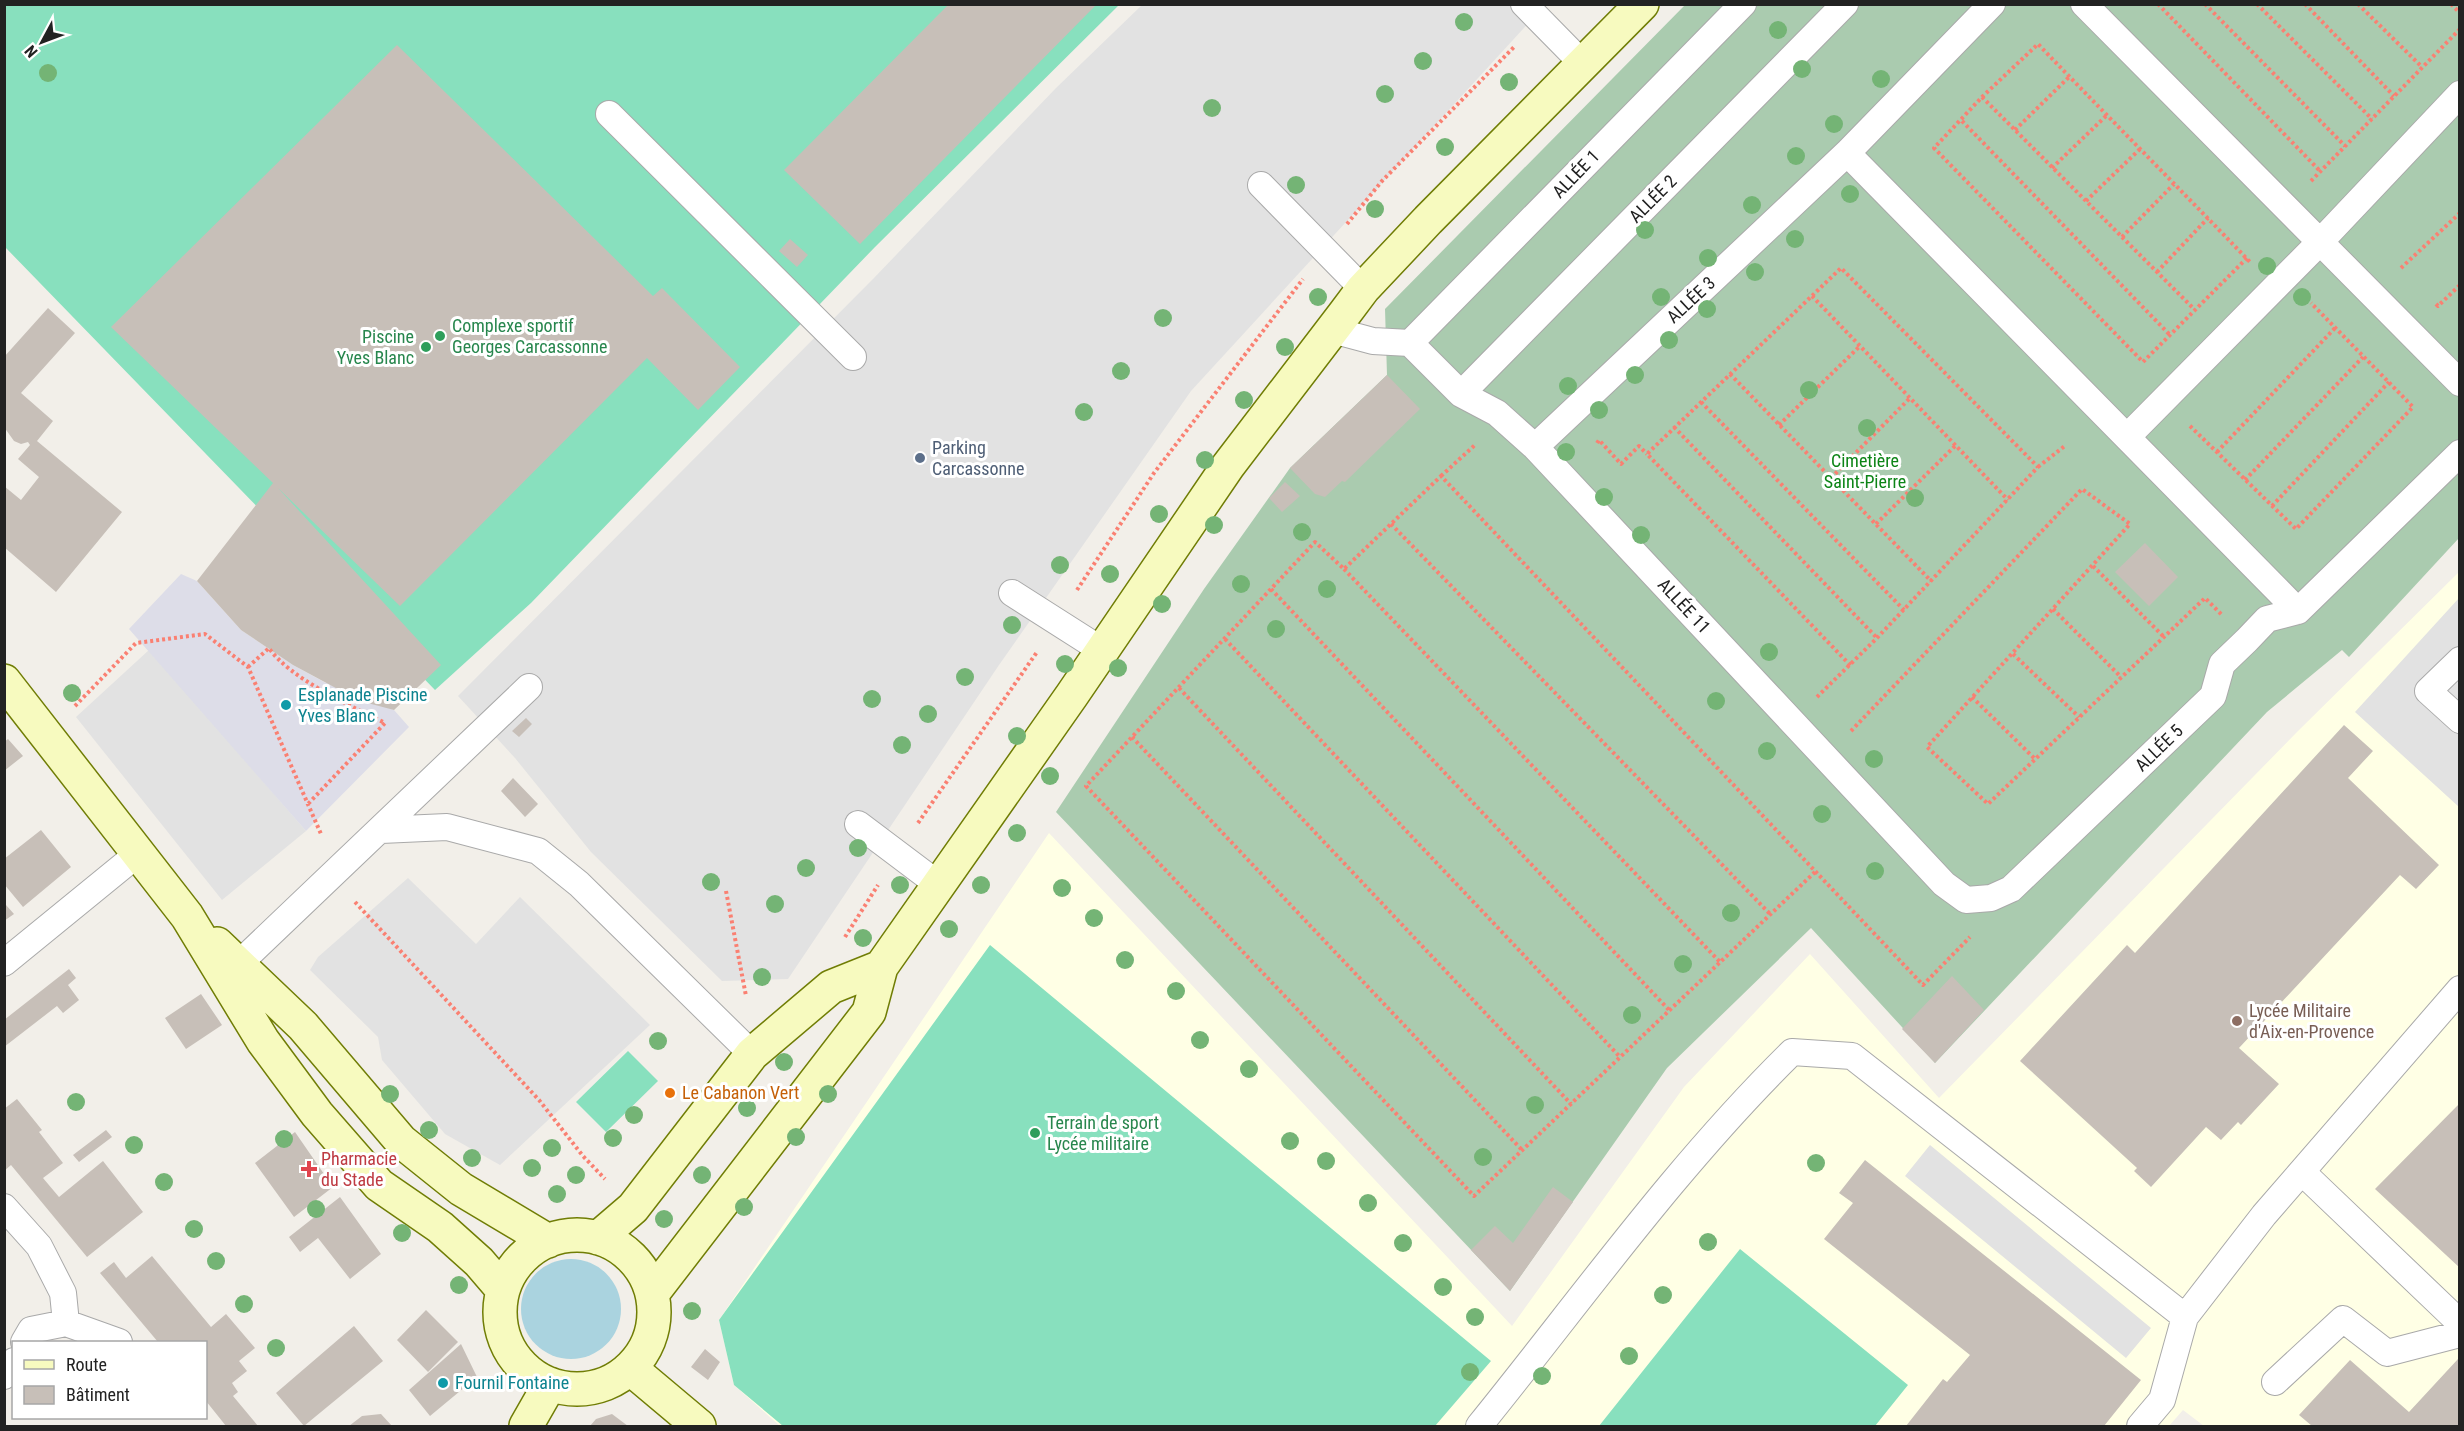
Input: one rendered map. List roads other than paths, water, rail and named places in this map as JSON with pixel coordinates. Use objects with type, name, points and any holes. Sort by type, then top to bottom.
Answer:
[{"type":"main road","points":[[652,1294],[869,1012],[881,967],[1103,651],[1228,466],[1332,330],[1364,289],[1642,4]]},
{"type":"main road","points":[[4,681],[231,971],[263,1041],[316,1114],[379,1185],[440,1227],[479,1262],[503,1290]]},
{"type":"main road","points":[[597,1238],[633,1208],[752,1054],[831,987],[881,967]]},
{"type":"main road","points":[[231,971],[303,1026],[401,1141],[461,1189],[548,1240]]},
{"type":"main road","points":[[572,1235],[597,1238],[616,1246],[632,1258],[644,1275],[652,1294],[654,1314],[651,1334],[643,1353],[630,1368],[613,1381],[592,1388],[571,1389],[550,1384],[530,1373],[514,1356],[504,1335],[500,1313],[503,1290],[513,1269],[528,1252],[548,1240],[572,1235]]},
{"type":"main road","points":[[630,1368],[699,1426]]},
{"type":"main road","points":[[526,1426],[550,1384]]},
{"type":"lane","points":[[1524,4],[1583,64]]},
{"type":"lane","name":"ALLÉE 1","points":[[1410,344],[1743,4]]},
{"type":"lane","name":"ALLÉE 2","points":[[1461,394],[1845,4]]},
{"type":"lane","name":"ALLÉE 3","points":[[1535,447],[1847,153],[1992,4]]},
{"type":"lane","points":[[2084,4],[2460,383]]},
{"type":"lane","points":[[2127,437],[2319,242],[2460,94]]},
{"type":"lane","points":[[609,114],[853,357]]},
{"type":"lane","points":[[1847,153],[2298,611],[2460,453]]},
{"type":"lane","points":[[1261,185],[1364,289]]},
{"type":"lane","points":[[1332,330],[1373,340],[1410,344]]},
{"type":"lane","name":"ALLÉE 11","points":[[1410,344],[1461,394],[1503,418],[1535,447],[1944,884],[1966,900],[1985,899]]},
{"type":"lane","points":[[1012,593],[1103,651]]},
{"type":"lane","name":"ALLÉE 5","points":[[1985,899],[2011,889],[2213,696],[2222,664],[2267,619],[2298,611]]},
{"type":"lane","points":[[2460,660],[2428,691],[2460,720]]},
{"type":"lane","points":[[231,971],[381,830],[478,733],[529,687]]},
{"type":"lane","points":[[858,824],[939,885]]},
{"type":"lane","points":[[381,830],[447,827],[538,851],[579,884],[752,1054]]},
{"type":"lane","points":[[4,963],[140,852]]},
{"type":"lane","points":[[2140,1426],[2162,1400],[2185,1317],[2264,1215],[2460,989]]},
{"type":"lane","points":[[1479,1426],[1675,1180],[1746,1098],[1792,1052],[1852,1056],[2185,1317]]},
{"type":"lane","points":[[2302,1172],[2460,1323]]},
{"type":"lane","points":[[4,1207],[39,1246],[63,1293],[66,1323]]},
{"type":"lane","points":[[2275,1382],[2343,1319],[2387,1353],[2460,1334]]},
{"type":"lane","points":[[25,1341],[31,1330],[66,1323],[116,1341]]},
{"type":"water","points":[[561,1259],[581,1259],[607,1273],[618,1290],[621,1309],[618,1328],[607,1345],[581,1359],[561,1359],[543,1351],[529,1337],[521,1319],[521,1299],[529,1281],[543,1267]]},
{"type":"place","name":"Complexe sportif Georges Carcassonne","points":[[440,336]]},
{"type":"place","name":"Piscine Yves Blanc","points":[[426,347]]},
{"type":"place","name":"Parking Carcassonne","points":[[920,458]]},
{"type":"place","name":"Esplanade Piscine Yves Blanc","points":[[286,705]]},
{"type":"place","name":"Lycée Militaire d'Aix-en-Provence","points":[[2237,1021]]},
{"type":"place","name":"Le Cabanon Vert","points":[[670,1093]]},
{"type":"place","name":"Terrain de sport Lycée militaire","points":[[1035,1133]]},
{"type":"place","name":"Pharmacie du Stade","points":[[309,1169]]},
{"type":"place","name":"Fournil Fontaine","points":[[443,1383]]},
{"type":"park label","name":"Cimetière Saint-Pierre","points":[[1865,471]]}]
